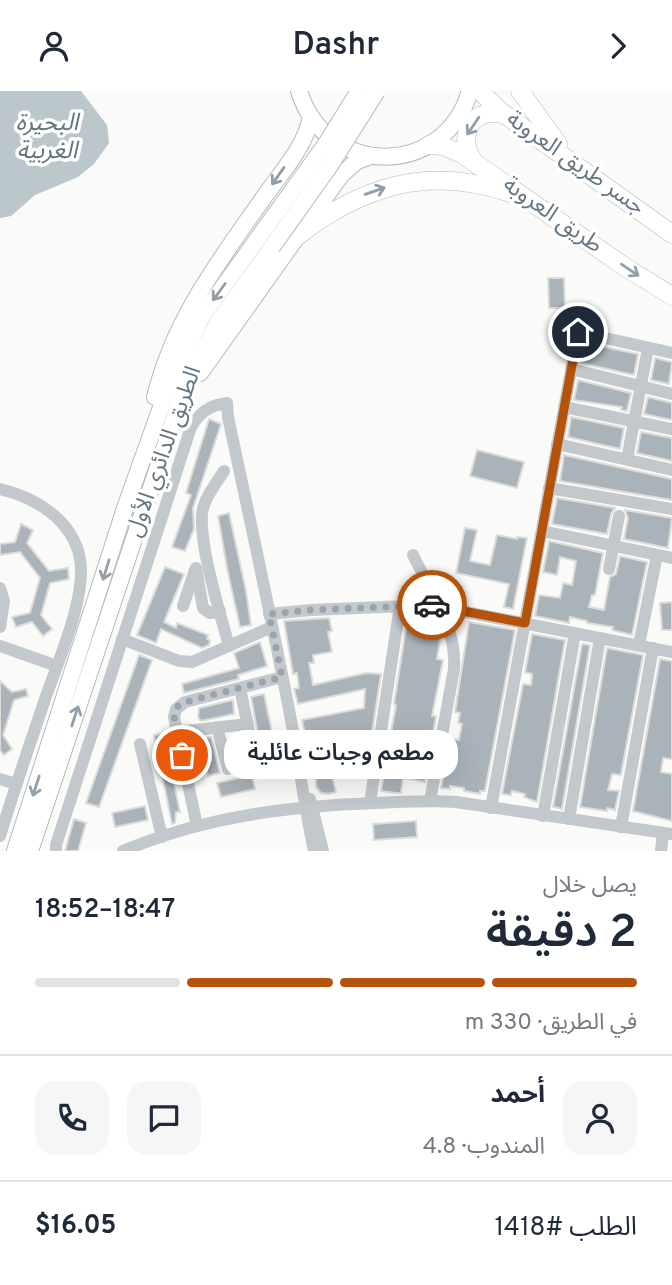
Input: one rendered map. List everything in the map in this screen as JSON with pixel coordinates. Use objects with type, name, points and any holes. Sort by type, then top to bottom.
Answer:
[{"type":"highway","name":"جسر طريق العروبة","points":[[480,91],[506,115],[672,234]]},
{"type":"highway","points":[[520,91],[542,125],[574,163]]},
{"type":"highway","points":[[473,161],[466,140],[471,125],[487,113],[506,115]]},
{"type":"highway","name":"طريق العروبة","points":[[429,145],[450,148],[473,161],[625,267],[672,296]]},
{"type":"highway","points":[[295,238],[320,219],[358,198],[379,189],[416,182],[447,180],[480,184],[533,203]]},
{"type":"main road","points":[[299,91],[311,117],[332,140],[369,156],[400,156],[429,145],[452,125],[470,91]]},
{"type":"main road","name":"الطريق الدائري الأول","points":[[30,851],[193,369],[265,242],[359,91]]},
{"type":"main road","name":"الطريق الدائري الأول","points":[[15,851],[148,443],[169,385],[195,330],[216,295],[331,164],[377,91]]},
{"type":"main road","points":[[148,443],[160,380],[185,316],[211,272],[306,135],[311,117]]},
{"type":"main road","points":[[295,152],[313,148],[326,153],[334,164],[337,181]]},
{"type":"main road","points":[[179,404],[337,181],[351,165],[369,156]]},
{"type":"street","points":[[491,808],[578,332],[672,353]]},
{"type":"street","points":[[627,459],[648,348]]},
{"type":"street","points":[[571,369],[672,394]]},
{"type":"street","points":[[56,851],[191,427],[202,413],[217,404],[227,403],[304,790],[323,851]]},
{"type":"street","points":[[564,407],[672,429]]},
{"type":"street","points":[[558,444],[672,470]]},
{"type":"street","points":[[224,471],[204,505],[202,514],[203,608],[211,613],[220,611],[229,646]]},
{"type":"street","points":[[549,488],[672,509]]},
{"type":"street","points":[[0,489],[29,498],[46,508],[61,522],[73,539],[82,573],[80,590],[57,666],[0,836]]},
{"type":"street","points":[[609,569],[619,516]]},
{"type":"street","points":[[542,531],[672,558]]},
{"type":"street","points":[[413,555],[448,622],[454,664],[430,801]]},
{"type":"street","points":[[639,645],[657,555]]},
{"type":"street","points":[[183,606],[202,565]]},
{"type":"street","points":[[0,588],[4,600],[0,627]]},
{"type":"street","points":[[370,803],[400,606]]},
{"type":"street","points":[[122,639],[186,662],[198,660],[229,646],[270,620],[400,606],[440,606],[672,652]]},
{"type":"street","points":[[543,815],[575,633]]},
{"type":"street","points":[[569,819],[600,638]]},
{"type":"street","points":[[0,646],[57,666]]},
{"type":"street","points":[[621,827],[653,648]]},
{"type":"street","points":[[197,826],[174,713],[182,703],[282,677]]},
{"type":"street","points":[[240,688],[256,766]]},
{"type":"street","points":[[177,732],[248,724]]},
{"type":"street","points":[[217,727],[228,769]]},
{"type":"street","points":[[140,744],[162,837]]},
{"type":"street","points":[[0,779],[16,785]]},
{"type":"street","points":[[123,851],[197,826],[242,815],[308,806],[430,801],[667,834],[661,851]]},
{"type":"street","points":[[308,806],[314,851]]},
{"type":"water","name":"البحيرة الغربية","points":[[0,91],[81,91],[107,125],[109,143],[94,164],[78,177],[35,195],[11,216],[0,218]]},
{"type":"building","points":[[548,278],[564,278],[565,308],[549,308]]},
{"type":"building","points":[[585,343],[638,354],[634,375],[581,363]]},
{"type":"building","points":[[655,358],[672,362],[669,384],[651,380]]},
{"type":"building","points":[[578,380],[631,393],[627,411],[621,410],[622,407],[574,400]]},
{"type":"building","points":[[648,397],[672,403],[672,420],[644,414]]},
{"type":"building","points":[[571,417],[624,428],[620,449],[568,437]]},
{"type":"building","points":[[209,419],[221,424],[193,508],[194,529],[185,551],[172,547],[191,495],[186,493]]},
{"type":"building","points":[[641,432],[672,438],[672,461],[637,453]]},
{"type":"building","points":[[477,450],[524,462],[517,488],[470,476]]},
{"type":"building","points":[[564,455],[672,479],[672,500],[560,481]]},
{"type":"building","points":[[557,498],[615,508],[607,534],[552,524]]},
{"type":"building","points":[[625,510],[672,518],[668,548],[624,539],[628,518]]},
{"type":"building","points":[[229,513],[251,625],[240,627],[218,516]]},
{"type":"building","points":[[21,524],[33,530],[27,543],[49,571],[68,568],[69,579],[50,583],[41,615],[52,629],[43,636],[32,622],[16,627],[12,617],[30,613],[40,578],[20,552],[0,555],[0,544],[15,542]]},
{"type":"building","points":[[465,528],[477,530],[470,561],[490,565],[497,535],[527,538],[513,609],[504,607],[509,584],[456,573]]},
{"type":"building","points":[[549,541],[603,553],[595,595],[592,595],[589,607],[604,610],[610,577],[616,574],[620,556],[647,562],[632,635],[612,630],[613,627],[570,617],[569,623],[535,616],[539,595],[560,598],[563,583],[572,585],[576,561],[560,557],[557,575],[543,572]]},
{"type":"building","points":[[165,567],[184,574],[164,622],[176,628],[177,623],[208,635],[209,645],[202,648],[161,629],[156,643],[137,635]]},
{"type":"building","points":[[672,602],[672,630],[662,630],[660,603]]},
{"type":"building","points":[[408,615],[428,618],[426,625],[439,627],[441,633],[437,659],[443,660],[432,716],[436,716],[425,782],[403,778],[401,793],[396,793],[381,791]]},
{"type":"building","points":[[329,618],[332,631],[328,632],[332,652],[313,655],[314,663],[309,663],[313,685],[366,673],[381,674],[371,739],[366,740],[367,746],[327,755],[336,792],[328,794],[321,793],[316,787],[302,720],[364,708],[365,689],[298,704],[294,689],[299,688],[297,673],[293,674],[284,621]]},
{"type":"building","points":[[469,622],[515,630],[485,791],[480,791],[480,794],[464,791],[464,788],[441,788],[450,739],[459,740],[462,724],[458,723],[460,713],[455,712]]},
{"type":"building","points":[[532,634],[565,640],[537,802],[524,797],[525,794],[512,791],[511,795],[502,794],[523,684],[531,685],[532,674],[525,672]]},
{"type":"building","points":[[260,642],[267,666],[238,675],[239,679],[184,693],[182,684],[239,668],[234,653]]},
{"type":"building","points":[[582,644],[590,645],[562,809],[553,807]]},
{"type":"building","points":[[607,648],[643,655],[621,775],[612,774],[608,790],[619,791],[615,810],[607,808],[607,811],[580,807]]},
{"type":"building","points":[[139,655],[152,660],[99,807],[86,803]]},
{"type":"building","points":[[660,659],[672,661],[672,759],[663,758],[661,772],[672,774],[672,821],[633,811]]},
{"type":"building","points":[[0,681],[12,692],[26,689],[28,696],[14,700],[3,735],[12,749],[4,755],[0,750]]},
{"type":"building","points":[[264,694],[280,770],[265,773],[251,697]]},
{"type":"building","points":[[233,700],[234,714],[201,721],[198,717],[199,708]]},
{"type":"building","points":[[161,734],[161,738],[164,736],[180,812],[176,812],[175,823],[172,824],[154,735]]},
{"type":"building","points":[[211,737],[220,773],[208,776],[200,739]]},
{"type":"building","points":[[252,775],[255,789],[221,797],[217,783]]},
{"type":"building","points":[[145,806],[148,820],[115,827],[112,813]]},
{"type":"building","points":[[74,819],[86,823],[78,851],[65,851]]},
{"type":"building","points":[[416,821],[417,837],[374,840],[373,824]]},
{"type":"way so far","points":[[182,755],[174,717],[178,706],[282,677],[269,614],[432,605]]},
{"type":"place","name":"مطعم وجبات عائلية","points":[[182,755]]},
{"type":"route","points":[[432,605],[525,623],[578,332]]}]
